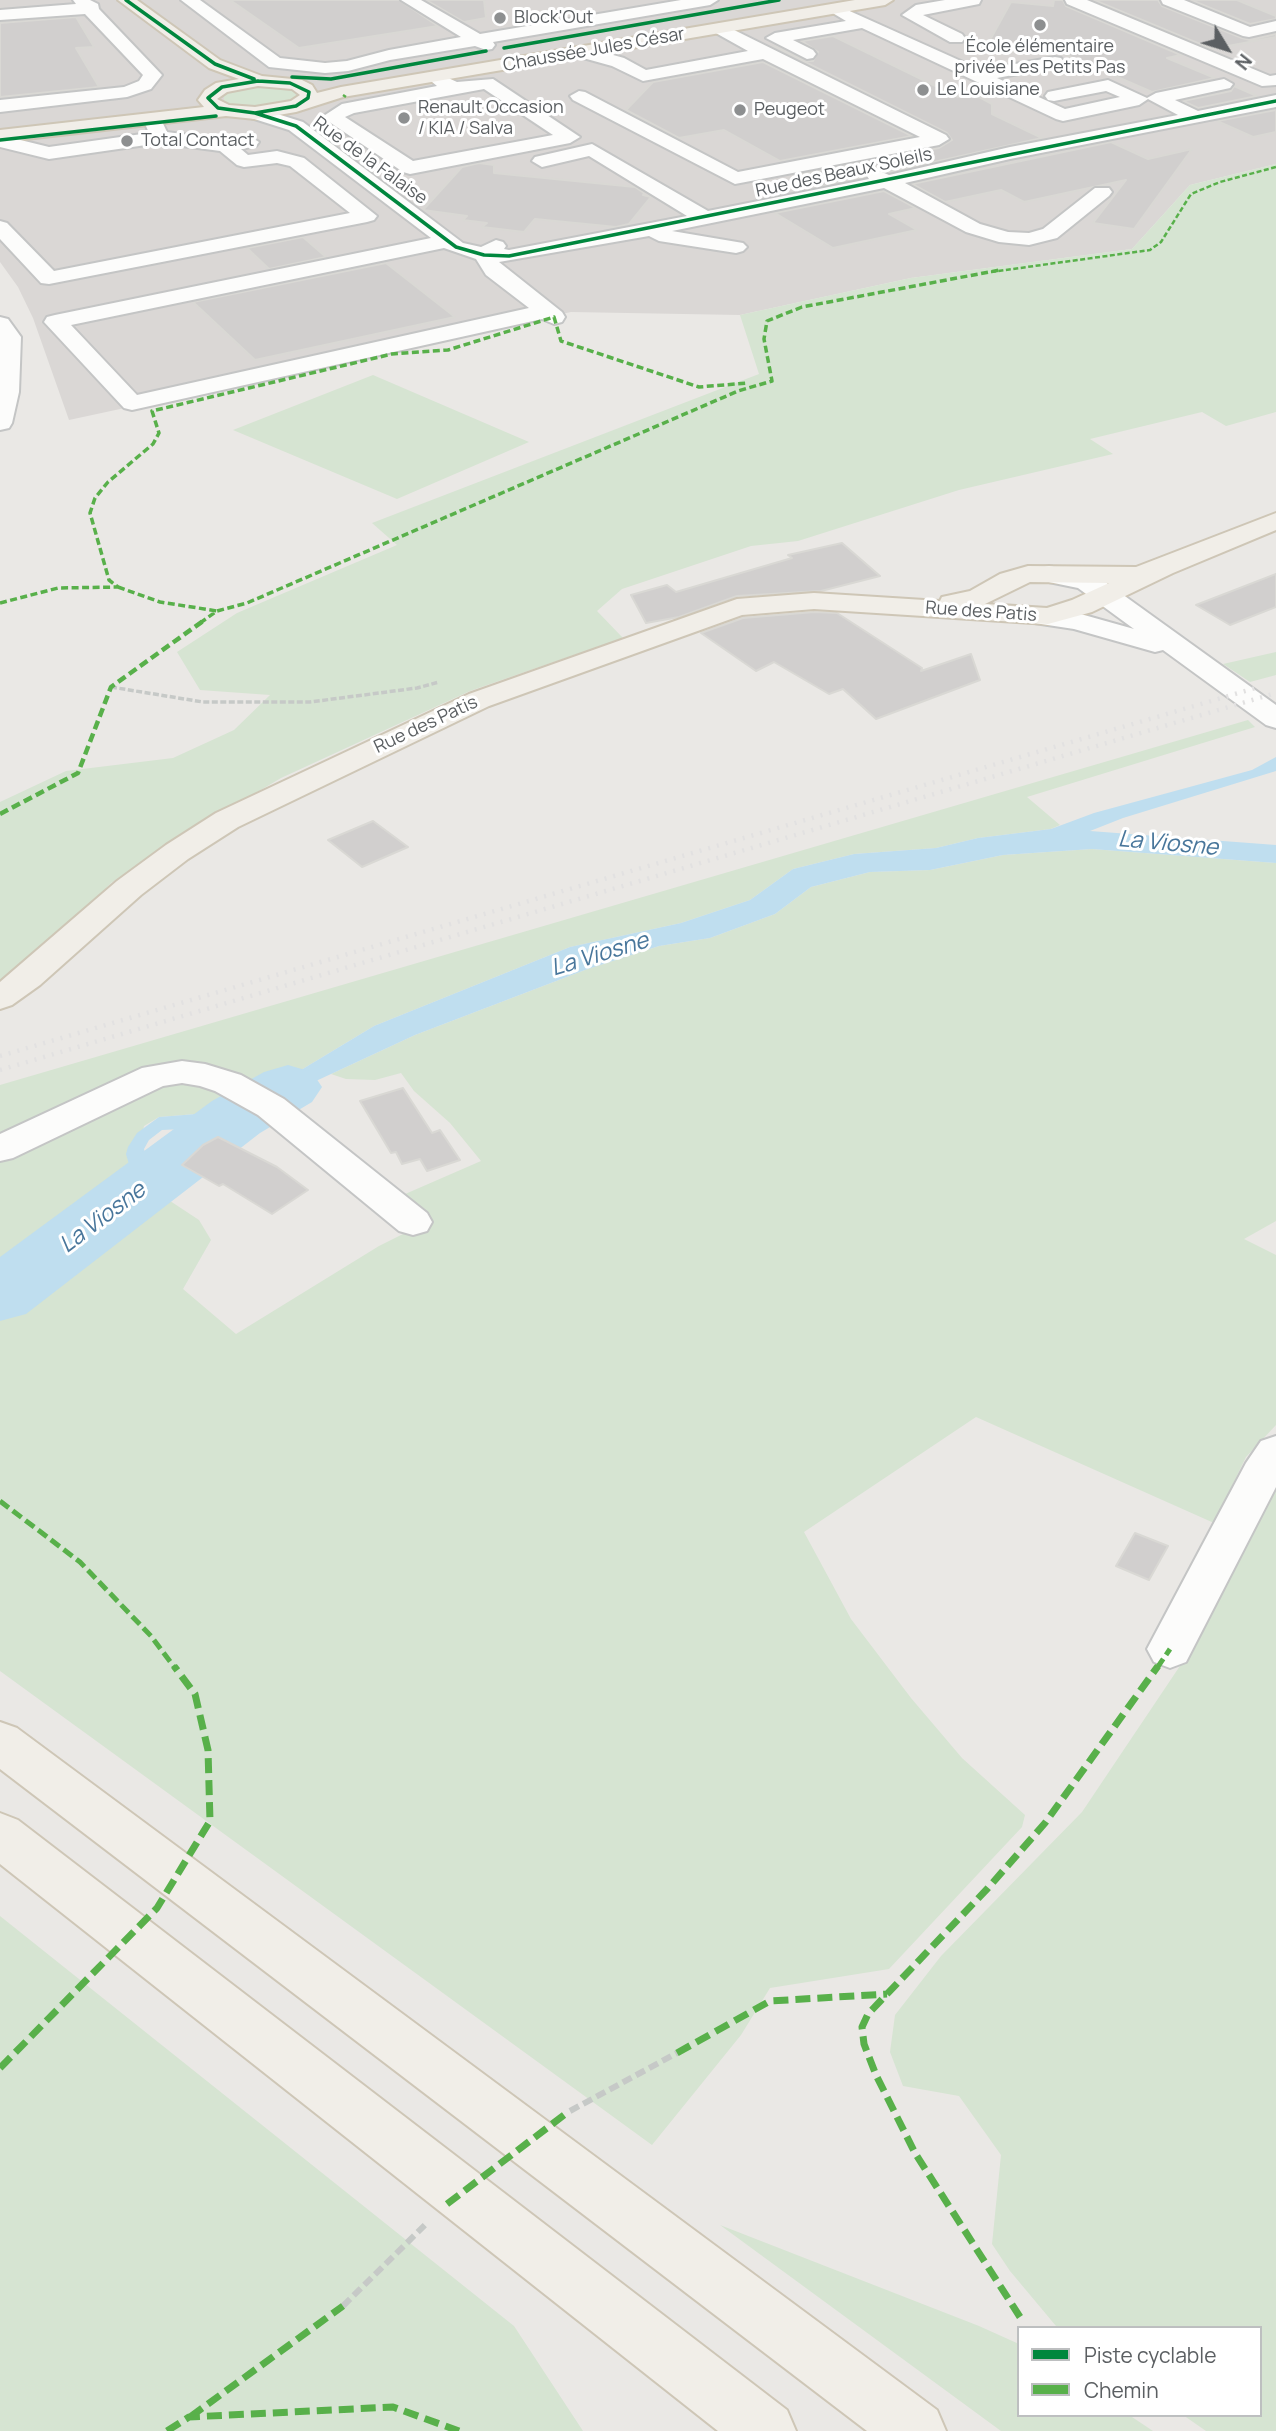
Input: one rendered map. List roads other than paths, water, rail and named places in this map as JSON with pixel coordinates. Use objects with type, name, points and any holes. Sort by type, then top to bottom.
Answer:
[{"type":"main road","points":[[125,0],[215,64],[226,66],[258,81]]},
{"type":"main road","name":"Chaussée Jules César","points":[[301,111],[352,84],[392,74],[825,3],[880,1]]},
{"type":"main road","name":"Chaussée Jules César","points":[[301,111],[341,92],[720,28],[825,3]]},
{"type":"main road","points":[[215,64],[210,69],[219,79],[212,105],[226,110]]},
{"type":"main road","points":[[0,127],[72,120],[215,93],[258,81],[281,82],[301,111]]},
{"type":"main road","points":[[0,137],[226,110],[255,113]]},
{"type":"main road","name":"Rue des Patis","points":[[0,998],[28,978],[130,888],[177,852],[228,820],[479,699],[737,607],[794,600],[1034,616],[1065,613],[1164,567],[1276,521]]},
{"type":"main road","name":"Rue des Patis","points":[[913,607],[965,601],[1028,574],[1124,576],[1164,567]]},
{"type":"main road","points":[[0,1742],[916,2431]]},
{"type":"main road","points":[[0,1835],[766,2431]]},
{"type":"street","points":[[189,0],[275,63],[302,67],[348,66],[389,55],[476,39],[709,0]]},
{"type":"street","points":[[409,0],[503,55]]},
{"type":"street","points":[[960,40],[930,28],[910,15],[973,0]]},
{"type":"street","points":[[1073,0],[1268,82],[1276,80]]},
{"type":"street","points":[[1169,0],[1249,32],[1276,26]]},
{"type":"street","points":[[880,1],[915,12]]},
{"type":"street","points":[[825,3],[862,23],[1063,115],[1139,99],[1108,85],[1054,96]]},
{"type":"street","points":[[0,15],[86,4],[153,75],[145,85],[127,92],[0,106]]},
{"type":"street","points":[[1153,10],[1251,50]]},
{"type":"street","points":[[862,23],[775,38],[914,107]]},
{"type":"street","points":[[579,96],[735,178],[939,139],[720,28]]},
{"type":"street","points":[[582,52],[618,62],[643,76],[765,53]]},
{"type":"street","points":[[978,76],[1055,62]]},
{"type":"street","points":[[1001,87],[1080,73]]},
{"type":"street","points":[[435,77],[454,88],[487,83],[570,137],[410,169],[331,117],[349,108],[454,88]]},
{"type":"street","points":[[1219,133],[1156,98],[1224,84]]},
{"type":"street","name":"Rue des Beaux Soleils","points":[[439,232],[464,250],[493,249],[531,253],[700,215],[1010,153],[1276,94]]},
{"type":"street","name":"Rue des Beaux Soleils","points":[[1186,115],[1276,101]]},
{"type":"street","points":[[226,146],[301,111]]},
{"type":"street","name":"Rue de la Falaise","points":[[255,113],[301,111],[385,192],[439,232]]},
{"type":"street","points":[[152,119],[160,137]]},
{"type":"street","points":[[0,137],[72,120]]},
{"type":"street","points":[[1120,128],[1160,146]]},
{"type":"street","points":[[0,137],[49,153]]},
{"type":"street","points":[[0,228],[49,278],[367,216],[296,162],[277,157],[244,161],[226,146],[160,137],[49,153],[10,164]]},
{"type":"street","points":[[385,192],[592,150],[700,215]]},
{"type":"street","points":[[882,178],[973,229],[1006,238],[1029,239],[1050,234],[1102,192]]},
{"type":"street","points":[[643,227],[664,237],[736,247]]},
{"type":"street","points":[[439,232],[55,322],[132,403],[550,314],[494,270],[493,249]]},
{"type":"street","points":[[0,324],[10,337],[7,392],[0,423]]},
{"type":"street","points":[[1049,574],[1082,580],[1276,719]]},
{"type":"street","points":[[1000,586],[992,597],[998,605],[1007,610],[1077,621],[1183,653]]},
{"type":"street","points":[[0,1149],[155,1076],[182,1072],[205,1075],[260,1100],[413,1222]]},
{"type":"street","points":[[1170,1649],[1267,1463],[1276,1452]]},
{"type":"water","points":[[1276,757],[1276,771],[1123,818],[1090,831],[1276,845],[1276,863],[1092,849],[1003,855],[930,870],[870,872],[811,887],[775,914],[710,938],[659,946],[585,970],[415,1035],[303,1087],[209,1141],[183,1129],[162,1130],[149,1140],[144,1149],[149,1168],[179,1159],[185,1163],[123,1221],[29,1287],[0,1312],[0,1281],[95,1213],[133,1178],[126,1154],[128,1147],[137,1133],[159,1117],[233,1111],[374,1026],[570,947],[681,923],[750,900],[793,869],[854,854],[936,848],[978,838],[1051,829],[1094,813],[1252,770]]},
{"type":"waterway","name":"La Viosne","points":[[0,1295],[236,1117],[288,1087]]},
{"type":"railway","points":[[0,1056],[1259,687]]},
{"type":"railway","points":[[0,1070],[1276,693]]},
{"type":"place","name":"Block'Out","points":[[500,18]]},
{"type":"place","name":"École élémentaire privée Les Petits Pas","points":[[1040,25]]},
{"type":"place","name":"Le Louisiane","points":[[923,90]]},
{"type":"place","name":"Peugeot","points":[[740,110]]},
{"type":"place","name":"Renault Occasion / KIA / Salva","points":[[404,118]]},
{"type":"place","name":"Total Contact","points":[[127,141]]}]
